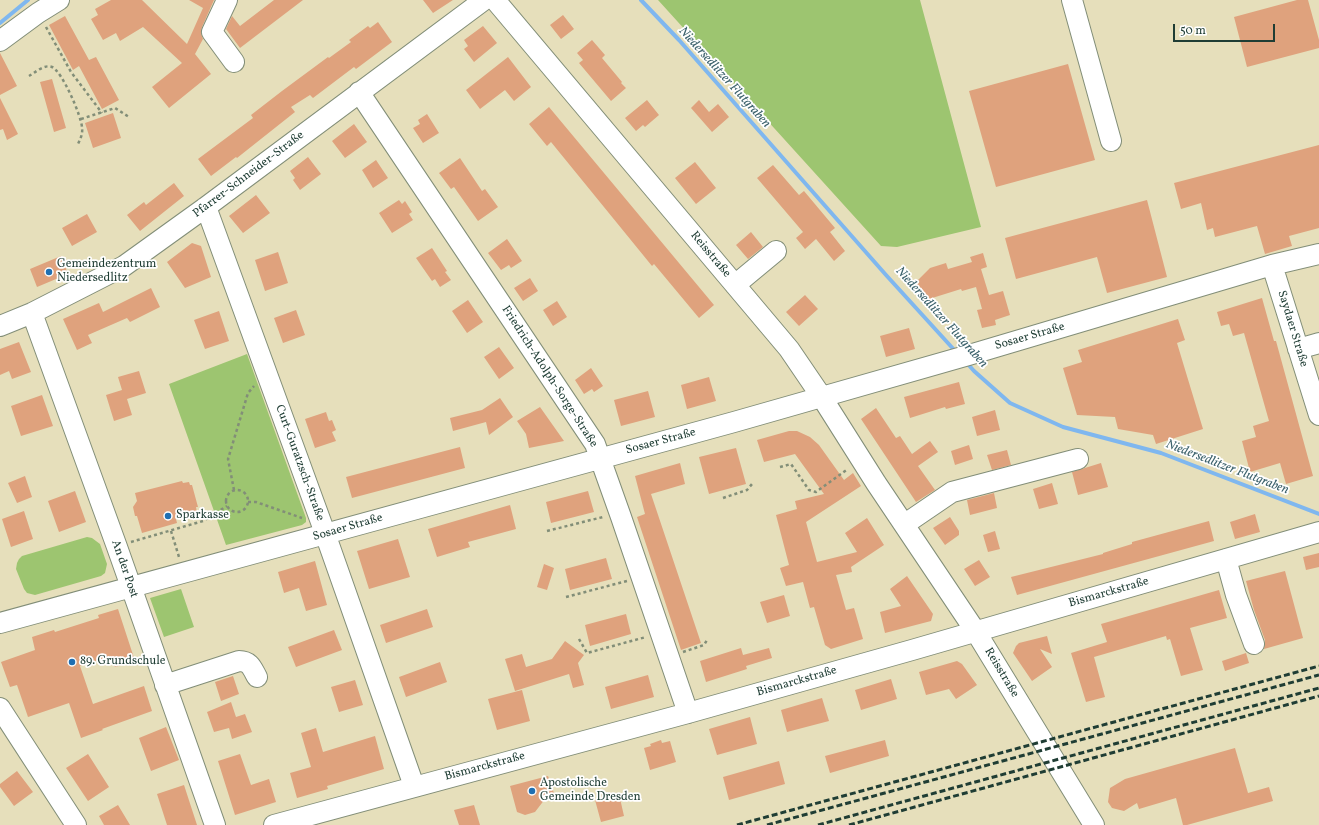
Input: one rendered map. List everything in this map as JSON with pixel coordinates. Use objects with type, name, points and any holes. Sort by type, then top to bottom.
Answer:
[{"type":"street","points":[[0,41],[38,13],[59,0]]},
{"type":"street","points":[[227,0],[212,32],[234,62]]},
{"type":"street","name":"Pfarrer-Schneider-Straße","points":[[0,326],[32,314],[124,266],[206,208],[359,92],[484,0]]},
{"type":"street","name":"Reisstraße","points":[[495,0],[789,349],[976,632],[1094,825]]},
{"type":"street","points":[[1072,0],[1111,141]]},
{"type":"street","name":"Friedrich-Adolph-Sorge-Straße","points":[[359,92],[595,444],[688,713]]},
{"type":"street","name":"Curt-Guratzsch-Straße","points":[[206,208],[323,528],[414,786]]},
{"type":"street","points":[[735,285],[776,251]]},
{"type":"street","name":"Sosaer Straße","points":[[0,623],[183,573],[323,528],[601,458],[960,357],[1272,265],[1319,254]]},
{"type":"street","name":"Saydaer Straße","points":[[1272,265],[1319,415]]},
{"type":"street","name":"An der Post","points":[[32,314],[117,547],[130,588],[215,825]]},
{"type":"street","points":[[1298,349],[1319,343]]},
{"type":"street","points":[[905,524],[952,492],[1078,459]]},
{"type":"street","name":"Bismarckstraße","points":[[274,825],[688,713],[976,632],[1319,532]]},
{"type":"street","points":[[1226,559],[1236,595],[1254,644]]},
{"type":"street","points":[[165,686],[239,661],[245,661],[250,664],[257,677]]},
{"type":"street","points":[[0,708],[76,825]]},
{"type":"path","points":[[38,13],[71,72],[102,112]]},
{"type":"path","points":[[30,76],[45,66],[57,70],[63,79],[81,119],[82,135],[77,146]]},
{"type":"path","points":[[81,119],[115,108],[129,117]]},
{"type":"path","points":[[234,490],[228,459],[248,393],[265,372]]},
{"type":"path","points":[[780,467],[791,464],[809,490],[816,492],[861,459]]},
{"type":"path","points":[[723,498],[747,490],[752,484]]},
{"type":"path","points":[[234,490],[244,492],[248,502],[245,508],[239,511],[232,510],[226,503],[227,496],[234,490]]},
{"type":"path","points":[[248,502],[256,502],[298,517],[323,528]]},
{"type":"path","points":[[117,547],[203,521],[228,506]]},
{"type":"path","points":[[547,532],[619,512]]},
{"type":"path","points":[[171,531],[183,573]]},
{"type":"path","points":[[566,597],[641,577]]},
{"type":"path","points":[[579,638],[587,653],[660,633]]},
{"type":"path","points":[[669,657],[704,645],[707,640]]},
{"type":"green space","points":[[658,0],[920,0],[981,227],[897,247],[881,246]]},
{"type":"green space","points":[[247,354],[306,518],[306,522],[302,525],[226,545],[169,384]]},
{"type":"green space","points":[[87,537],[92,538],[100,544],[107,564],[105,573],[101,576],[35,595],[27,593],[16,569],[17,563],[22,556]]},
{"type":"green space","points":[[181,589],[194,627],[164,637],[150,598]]},
{"type":"building","points":[[111,0],[142,0],[187,44],[203,8],[189,0],[214,0],[202,27],[201,33],[203,39],[195,54],[211,74],[169,108],[152,87],[182,63],[143,27],[120,41],[116,33],[103,40],[91,19],[98,15],[95,9]]},
{"type":"building","points":[[274,0],[303,0],[240,48],[226,29],[232,16],[240,26]]},
{"type":"building","points":[[423,0],[453,0],[433,13]]},
{"type":"building","points":[[1297,0],[1308,0],[1319,40],[1319,48],[1247,67],[1234,17]]},
{"type":"building","points":[[563,15],[574,29],[561,39],[550,25]]},
{"type":"building","points":[[65,16],[89,60],[96,57],[119,100],[102,109],[79,66],[73,70],[49,25]]},
{"type":"building","points":[[378,22],[392,42],[356,69],[354,67],[313,98],[310,95],[291,107],[295,112],[237,158],[236,157],[211,176],[198,159],[253,118],[251,115],[282,91],[351,42],[349,40],[368,26],[370,28]]},
{"type":"building","points":[[483,26],[497,43],[474,62],[464,49],[468,46],[464,40]]},
{"type":"building","points":[[592,40],[605,55],[602,58],[626,88],[611,101],[579,63],[583,60],[577,53]]},
{"type":"building","points":[[0,53],[17,86],[0,95]]},
{"type":"building","points":[[508,57],[531,87],[514,101],[505,90],[480,109],[466,90]]},
{"type":"building","points":[[1068,64],[1095,160],[996,187],[969,91]]},
{"type":"building","points":[[52,79],[66,128],[54,132],[40,82]]},
{"type":"building","points":[[0,98],[18,134],[7,140],[3,129],[0,130]]},
{"type":"building","points":[[647,100],[659,115],[645,127],[643,125],[636,131],[625,118]]},
{"type":"building","points":[[699,100],[709,112],[718,104],[729,117],[712,132],[691,108]]},
{"type":"building","points":[[549,107],[714,305],[699,318],[654,264],[652,266],[551,142],[547,146],[529,124]]},
{"type":"building","points":[[113,113],[121,138],[93,148],[85,123]]},
{"type":"building","points":[[427,114],[439,133],[423,143],[413,128],[420,124],[418,120]]},
{"type":"building","points":[[354,124],[367,142],[345,158],[332,141]]},
{"type":"building","points":[[1319,145],[1319,228],[1289,236],[1292,246],[1265,254],[1257,226],[1215,237],[1213,228],[1207,230],[1201,203],[1181,209],[1174,183]]},
{"type":"building","points":[[308,157],[321,174],[300,190],[293,180],[295,178],[290,171]]},
{"type":"building","points":[[460,158],[482,191],[485,189],[498,207],[478,221],[454,187],[451,189],[439,173]]},
{"type":"building","points":[[376,160],[388,178],[373,188],[362,170]]},
{"type":"building","points":[[695,162],[716,188],[696,204],[675,178]]},
{"type":"building","points":[[773,165],[799,195],[804,191],[835,228],[830,232],[845,251],[834,261],[816,239],[805,249],[796,238],[803,232],[757,178]]},
{"type":"building","points":[[174,183],[184,196],[140,231],[127,215],[144,202],[146,205]]},
{"type":"building","points":[[256,195],[270,213],[243,233],[229,216]]},
{"type":"building","points":[[399,200],[402,204],[405,201],[412,212],[409,214],[413,220],[392,233],[379,213]]},
{"type":"building","points":[[1147,200],[1167,277],[1107,293],[1097,257],[1016,279],[1005,238]]},
{"type":"building","points":[[87,214],[97,232],[72,246],[62,228]]},
{"type":"building","points":[[751,232],[763,247],[748,259],[736,245]]},
{"type":"building","points":[[507,239],[522,261],[511,268],[509,265],[501,270],[488,253]]},
{"type":"building","points":[[192,243],[201,246],[211,277],[185,288],[167,262]]},
{"type":"building","points":[[432,248],[451,280],[440,287],[435,279],[432,281],[416,258]]},
{"type":"building","points":[[278,252],[288,283],[265,291],[255,260]]},
{"type":"building","points":[[983,253],[987,267],[981,269],[989,295],[1003,291],[1010,315],[995,320],[996,325],[982,328],[977,310],[982,309],[976,287],[962,291],[961,289],[929,299],[915,283],[930,268],[946,263],[948,269],[972,262],[970,257]]},
{"type":"building","name":"Gemeindezentrum Niedersedlitz","points":[[61,256],[68,274],[37,287],[30,269]]},
{"type":"building","points":[[530,278],[538,291],[523,301],[514,288]]},
{"type":"building","points":[[151,288],[160,307],[130,322],[127,318],[88,335],[92,343],[77,350],[63,319],[99,303],[103,312]]},
{"type":"building","points":[[805,295],[818,309],[799,326],[786,312]]},
{"type":"building","points":[[1262,298],[1274,341],[1276,341],[1313,476],[1286,484],[1280,463],[1250,472],[1242,441],[1256,437],[1253,426],[1269,421],[1244,333],[1233,336],[1229,324],[1221,326],[1217,312]]},
{"type":"building","points":[[468,300],[483,322],[467,333],[452,311]]},
{"type":"building","points":[[557,301],[567,317],[553,326],[543,310]]},
{"type":"building","points":[[296,310],[305,335],[283,343],[274,318]]},
{"type":"building","points":[[219,311],[229,341],[205,349],[194,320]]},
{"type":"building","points":[[1178,319],[1185,340],[1177,343],[1203,429],[1156,444],[1153,435],[1118,429],[1115,417],[1077,415],[1063,368],[1082,362],[1078,350]]},
{"type":"building","points":[[909,328],[915,349],[886,357],[880,336]]},
{"type":"building","points":[[19,342],[31,372],[12,379],[9,371],[0,375],[0,349]]},
{"type":"building","points":[[499,347],[514,368],[499,379],[484,357]]},
{"type":"building","points":[[591,368],[603,386],[594,392],[592,389],[584,394],[575,380]]},
{"type":"building","points":[[139,371],[146,393],[127,399],[132,415],[114,421],[106,395],[122,390],[118,377]]},
{"type":"building","points":[[709,377],[716,401],[687,409],[681,385]]},
{"type":"building","points":[[959,382],[965,404],[946,409],[945,407],[910,418],[904,397]]},
{"type":"building","points":[[648,391],[655,417],[621,426],[614,400]]},
{"type":"building","points":[[42,395],[53,426],[21,436],[11,406]]},
{"type":"building","points":[[500,398],[513,417],[489,435],[486,422],[453,431],[450,418],[482,410]]},
{"type":"building","points":[[540,407],[564,441],[529,448],[526,434],[517,421]]},
{"type":"building","points":[[876,408],[896,438],[900,436],[912,454],[930,441],[938,452],[918,466],[935,490],[916,502],[861,419]]},
{"type":"building","points":[[995,410],[1000,430],[977,436],[972,417]]},
{"type":"building","points":[[326,412],[329,421],[332,420],[336,430],[332,432],[336,441],[315,448],[305,419]]},
{"type":"building","points":[[789,431],[797,431],[810,437],[819,445],[844,480],[853,473],[861,486],[806,522],[817,562],[857,552],[845,533],[867,518],[884,545],[851,567],[852,572],[836,575],[846,610],[854,608],[863,639],[831,649],[825,645],[814,607],[810,608],[803,582],[786,586],[780,568],[789,565],[776,515],[797,509],[795,501],[824,494],[795,454],[764,462],[757,440]]},
{"type":"building","points":[[969,445],[973,459],[955,465],[951,451]]},
{"type":"building","points":[[460,447],[465,468],[352,498],[346,477]]},
{"type":"building","points":[[736,448],[746,484],[709,494],[699,457]]},
{"type":"building","points":[[1007,450],[1011,465],[992,470],[987,455]]},
{"type":"building","points":[[680,463],[685,484],[651,494],[701,643],[681,650],[637,517],[645,514],[635,476]]},
{"type":"building","points":[[1101,463],[1108,487],[1078,495],[1072,472]]},
{"type":"building","points":[[25,476],[32,497],[17,503],[8,483]]},
{"type":"building","points":[[182,481],[183,483],[189,482],[190,485],[192,485],[198,507],[196,507],[197,513],[176,519],[177,523],[142,533],[133,507],[137,501],[135,493]]},
{"type":"building","points":[[1052,483],[1058,504],[1039,509],[1033,489]]},
{"type":"building","points":[[75,491],[86,522],[59,532],[48,501]]},
{"type":"building","points":[[588,491],[594,512],[551,523],[546,502]]},
{"type":"building","points":[[994,493],[997,508],[970,515],[967,500]]},
{"type":"building","points":[[510,505],[516,529],[468,542],[470,547],[437,557],[428,529]]},
{"type":"building","points":[[24,511],[33,539],[11,547],[2,519]]},
{"type":"building","points":[[1255,514],[1260,532],[1235,539],[1230,522]]},
{"type":"building","points":[[950,517],[959,531],[959,535],[945,545],[933,528]]},
{"type":"building","points":[[1209,521],[1214,541],[1017,595],[1011,577],[1103,554],[1132,544],[1132,542]]},
{"type":"building","points":[[995,531],[1000,549],[988,552],[983,535]]},
{"type":"building","points":[[398,539],[410,577],[369,589],[357,551]]},
{"type":"building","points":[[1319,553],[1319,567],[1306,570],[1303,557]]},
{"type":"building","points":[[606,558],[612,579],[570,590],[565,569]]},
{"type":"building","points":[[979,560],[990,577],[975,586],[964,569]]},
{"type":"building","points":[[315,561],[327,605],[306,611],[299,588],[284,593],[278,572]]},
{"type":"building","points":[[544,564],[554,568],[547,590],[537,587]]},
{"type":"building","points":[[1285,571],[1303,638],[1264,649],[1265,640],[1254,610],[1246,581]]},
{"type":"building","points":[[907,576],[933,614],[931,621],[885,633],[880,612],[901,606],[890,589]]},
{"type":"building","points":[[1219,590],[1227,618],[1190,628],[1203,670],[1181,676],[1170,639],[1167,640],[1166,636],[1094,657],[1105,697],[1086,702],[1071,653],[1107,642],[1101,624]]},
{"type":"building","points":[[784,595],[790,616],[767,623],[760,602]]},
{"type":"building","points":[[118,609],[135,661],[115,667],[111,656],[80,666],[93,704],[144,686],[152,711],[81,738],[69,703],[28,717],[17,685],[10,687],[1,662],[35,650],[32,637],[54,630],[55,632],[99,618],[98,615]]},
{"type":"building","points":[[427,609],[433,627],[386,643],[380,625]]},
{"type":"building","points":[[626,614],[631,634],[590,646],[585,625]]},
{"type":"building","points":[[334,630],[342,650],[296,667],[288,647]]},
{"type":"building","points":[[1047,636],[1052,654],[1040,649],[1052,667],[1032,681],[1013,653],[1019,643]]},
{"type":"building","points":[[565,641],[584,655],[578,663],[584,685],[573,688],[569,674],[515,691],[505,659],[522,654],[526,667],[552,659]]},
{"type":"building","points":[[741,648],[743,655],[769,648],[772,658],[746,666],[747,669],[706,682],[700,661]]},
{"type":"building","points":[[1246,653],[1249,663],[1225,671],[1222,661]]},
{"type":"building","points":[[957,661],[962,664],[977,685],[956,699],[949,689],[926,695],[919,672]]},
{"type":"building","points":[[440,662],[447,682],[406,697],[399,677]]},
{"type":"building","points":[[648,675],[654,697],[611,709],[605,687]]},
{"type":"building","points":[[233,676],[239,694],[221,701],[215,682]]},
{"type":"building","points":[[891,679],[897,699],[861,710],[855,690]]},
{"type":"building","points":[[355,680],[363,705],[339,712],[331,687]]},
{"type":"building","points":[[522,690],[530,721],[497,730],[488,699]]},
{"type":"building","points":[[822,698],[829,721],[787,732],[781,710]]},
{"type":"building","points":[[231,702],[236,717],[245,714],[252,732],[232,739],[229,728],[214,732],[207,712]]},
{"type":"building","points":[[750,717],[757,744],[717,755],[709,729]]},
{"type":"building","points":[[166,727],[179,760],[151,771],[139,738]]},
{"type":"building","points":[[316,728],[323,752],[375,736],[384,769],[327,786],[328,789],[297,798],[290,773],[311,767],[301,733]]},
{"type":"building","points":[[661,740],[662,743],[670,741],[676,762],[650,770],[644,748]]},
{"type":"building","points":[[885,740],[889,756],[830,773],[825,756]]},
{"type":"building","points":[[1235,748],[1248,793],[1269,787],[1273,801],[1187,825],[1183,825],[1176,798],[1139,809],[1137,803],[1124,811],[1112,808],[1108,802],[1110,788],[1125,779]]},
{"type":"building","points":[[88,754],[109,787],[88,801],[66,768]]},
{"type":"building","points":[[240,754],[251,785],[269,779],[276,802],[235,815],[218,761]]},
{"type":"building","points":[[779,761],[785,784],[729,800],[723,777]]},
{"type":"building","points":[[17,771],[33,792],[14,806],[0,787],[0,784]]},
{"type":"building","name":"Apostolische Gemeinde Dresden","points":[[548,776],[555,796],[545,799],[535,812],[525,815],[517,812],[510,786]]},
{"type":"building","points":[[184,785],[197,825],[167,825],[157,794]]},
{"type":"building","points":[[619,794],[624,816],[601,822],[595,800]]},
{"type":"building","points":[[118,805],[130,825],[104,825],[99,816]]},
{"type":"building","points":[[474,805],[480,825],[459,825],[454,810]]},
{"type":"waterway","points":[[0,23],[28,0]]},
{"type":"waterway","name":"Niedersedlitzer Flutgraben","points":[[641,0],[679,40],[886,275],[957,353]]},
{"type":"waterway","name":"Niedersedlitzer Flutgraben","points":[[966,362],[1010,403],[1063,427],[1161,453],[1319,514]]},
{"type":"railway","points":[[737,825],[1319,666]]},
{"type":"railway","points":[[767,825],[1319,675]]},
{"type":"railway","points":[[818,825],[1319,688]]},
{"type":"railway","points":[[849,825],[1319,696]]},
{"type":"place","name":"Gemeindezentrum Niedersedlitz","points":[[49,272]]},
{"type":"place","name":"Sparkasse","points":[[168,516]]},
{"type":"place","name":"89. Grundschule","points":[[72,662]]},
{"type":"place","name":"Apostolische Gemeinde Dresden","points":[[532,791]]}]
